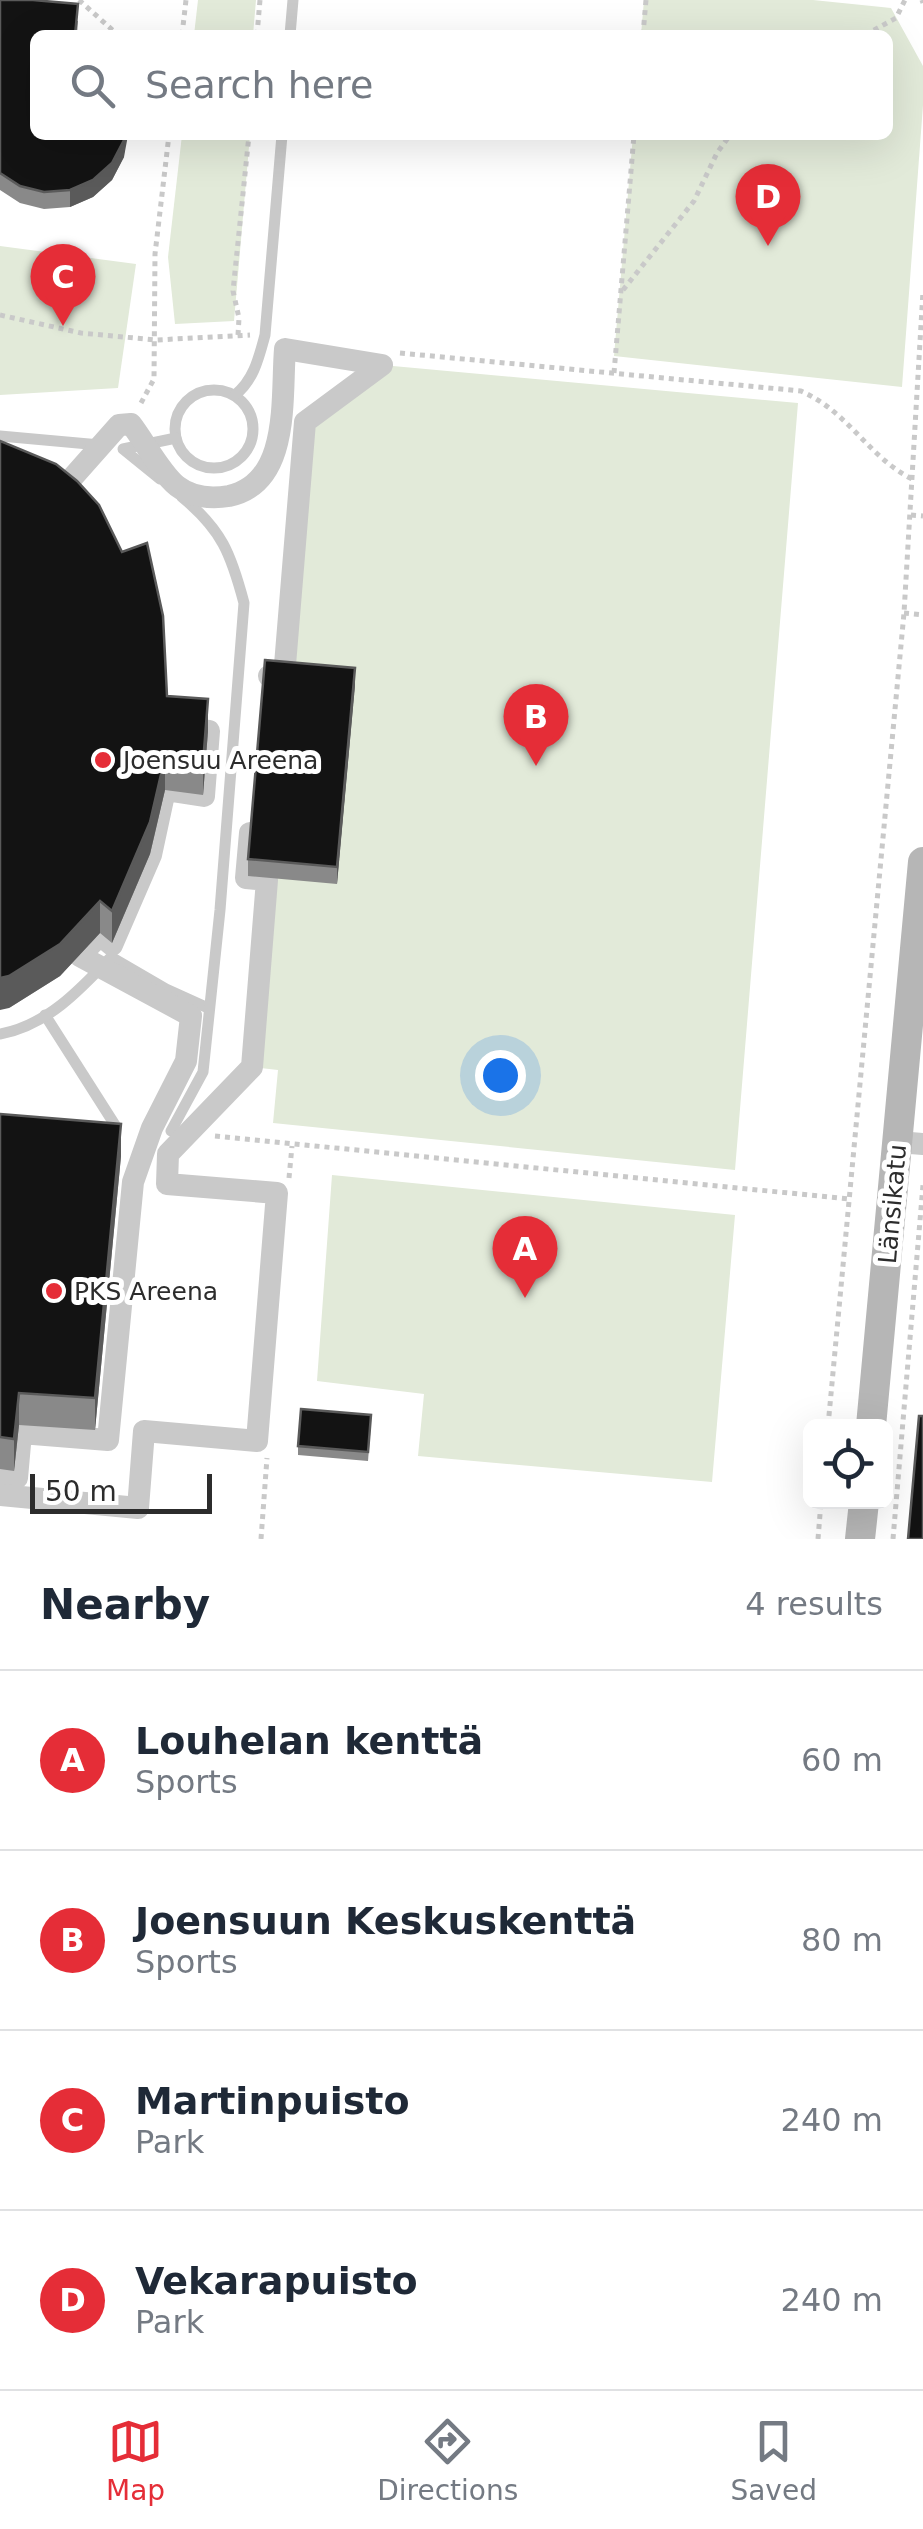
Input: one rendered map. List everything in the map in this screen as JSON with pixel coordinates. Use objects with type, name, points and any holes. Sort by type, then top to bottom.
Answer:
[{"type":"street","points":[[78,512],[57,494],[124,446],[131,424],[119,426],[124,446],[187,492],[220,498],[242,492],[263,474],[275,454],[285,349],[382,365],[305,422],[284,678],[264,676],[263,694]]},
{"type":"street","points":[[0,1477],[16,1478],[21,1432],[108,1440],[133,1182],[152,1128],[186,1060],[191,1016],[80,956],[100,934],[112,945],[150,855],[165,790],[204,796],[208,731],[168,726],[167,707]]},
{"type":"street","points":[[0,1495],[138,1508],[144,1431],[256,1441],[277,1194],[167,1184],[168,1154],[180,1132],[252,1067],[267,880],[246,878],[253,804]]},
{"type":"street","name":"Länsikatu","points":[[872,1419],[911,1143],[923,862]]},
{"type":"street","points":[[860,1539],[863,1509]]},
{"type":"lane","points":[[290,30],[293,0]]},
{"type":"lane","points":[[235,395],[244,388],[256,366],[265,334],[282,140]]},
{"type":"lane","points":[[208,390],[235,395],[251,414],[254,431],[242,457],[230,465],[199,465],[186,456],[176,438],[175,424],[189,399],[208,390]]},
{"type":"lane","points":[[0,436],[124,446],[176,438]]},
{"type":"lane","points":[[124,446],[208,518],[233,561],[244,602],[203,1072],[180,1132]]},
{"type":"lane","points":[[0,1034],[22,1030],[74,996],[111,957],[208,1008]]},
{"type":"lane","points":[[45,1015],[115,1125]]},
{"type":"path","points":[[80,0],[113,30]]},
{"type":"path","points":[[183,30],[186,0]]},
{"type":"path","points":[[257,30],[260,0]]},
{"type":"path","points":[[643,30],[646,0]]},
{"type":"path","points":[[873,30],[896,18],[905,0]]},
{"type":"path","points":[[131,424],[154,378],[155,254],[169,140]]},
{"type":"path","points":[[238,336],[233,291],[248,140]]},
{"type":"path","points":[[614,373],[634,140]]},
{"type":"path","points":[[621,293],[694,201],[726,140]]},
{"type":"path","points":[[829,1419],[904,613],[923,292]]},
{"type":"path","points":[[0,315],[81,332],[156,340],[265,334]]},
{"type":"path","points":[[397,352],[802,391],[842,415],[892,469],[912,479]]},
{"type":"path","points":[[910,514],[923,516]]},
{"type":"path","points":[[904,613],[923,615]]},
{"type":"path","points":[[180,1132],[849,1199]]},
{"type":"path","points":[[893,1539],[923,1185]]},
{"type":"path","points":[[818,1539],[820,1509]]},
{"type":"green space","points":[[198,0],[256,0],[253,30],[195,30]]},
{"type":"green space","points":[[644,0],[813,0],[891,8],[923,66],[902,387],[614,356],[633,140],[893,140],[893,30],[641,30]]},
{"type":"green space","points":[[181,140],[250,140],[234,321],[175,324],[168,257]]},
{"type":"green space","points":[[0,246],[136,264],[118,388],[0,395]]},
{"type":"green space","points":[[382,365],[798,403],[735,1170],[273,1123],[278,1070],[252,1067],[305,422]]},
{"type":"green space","points":[[332,1175],[735,1215],[712,1482],[418,1456],[424,1394],[317,1381]]},
{"type":"building","points":[[0,0],[78,4],[75,30],[30,30],[30,140],[124,140],[112,163],[93,180],[70,190],[44,192],[20,186],[0,173]]},
{"type":"building","name":"Joensuu Areena","points":[[0,441],[56,464],[77,481],[99,505],[122,552],[147,543],[163,616],[167,696],[208,699],[203,763],[165,757],[150,822],[112,911],[100,901],[60,944],[0,978]]},
{"type":"building","points":[[265,660],[355,668],[337,867],[248,859]]},
{"type":"building","name":"PKS Areena","points":[[0,1114],[121,1124],[95,1398],[19,1393],[14,1439],[0,1437]]},
{"type":"building","points":[[301,1409],[371,1415],[368,1452],[298,1446]]},
{"type":"building","points":[[919,1416],[923,1416],[923,1539],[908,1539]]},
{"type":"place","name":"Vekarapuisto","points":[[768,246]]},
{"type":"place","name":"Martinpuisto","points":[[63,326]]},
{"type":"place","name":"Joensuu Areena","points":[[103,760]]},
{"type":"place","name":"Joensuun Keskuskenttä","points":[[536,766]]},
{"type":"place","name":"PKS Areena","points":[[54,1291]]},
{"type":"place","name":"Louhelan kenttä","points":[[525,1298]]}]
